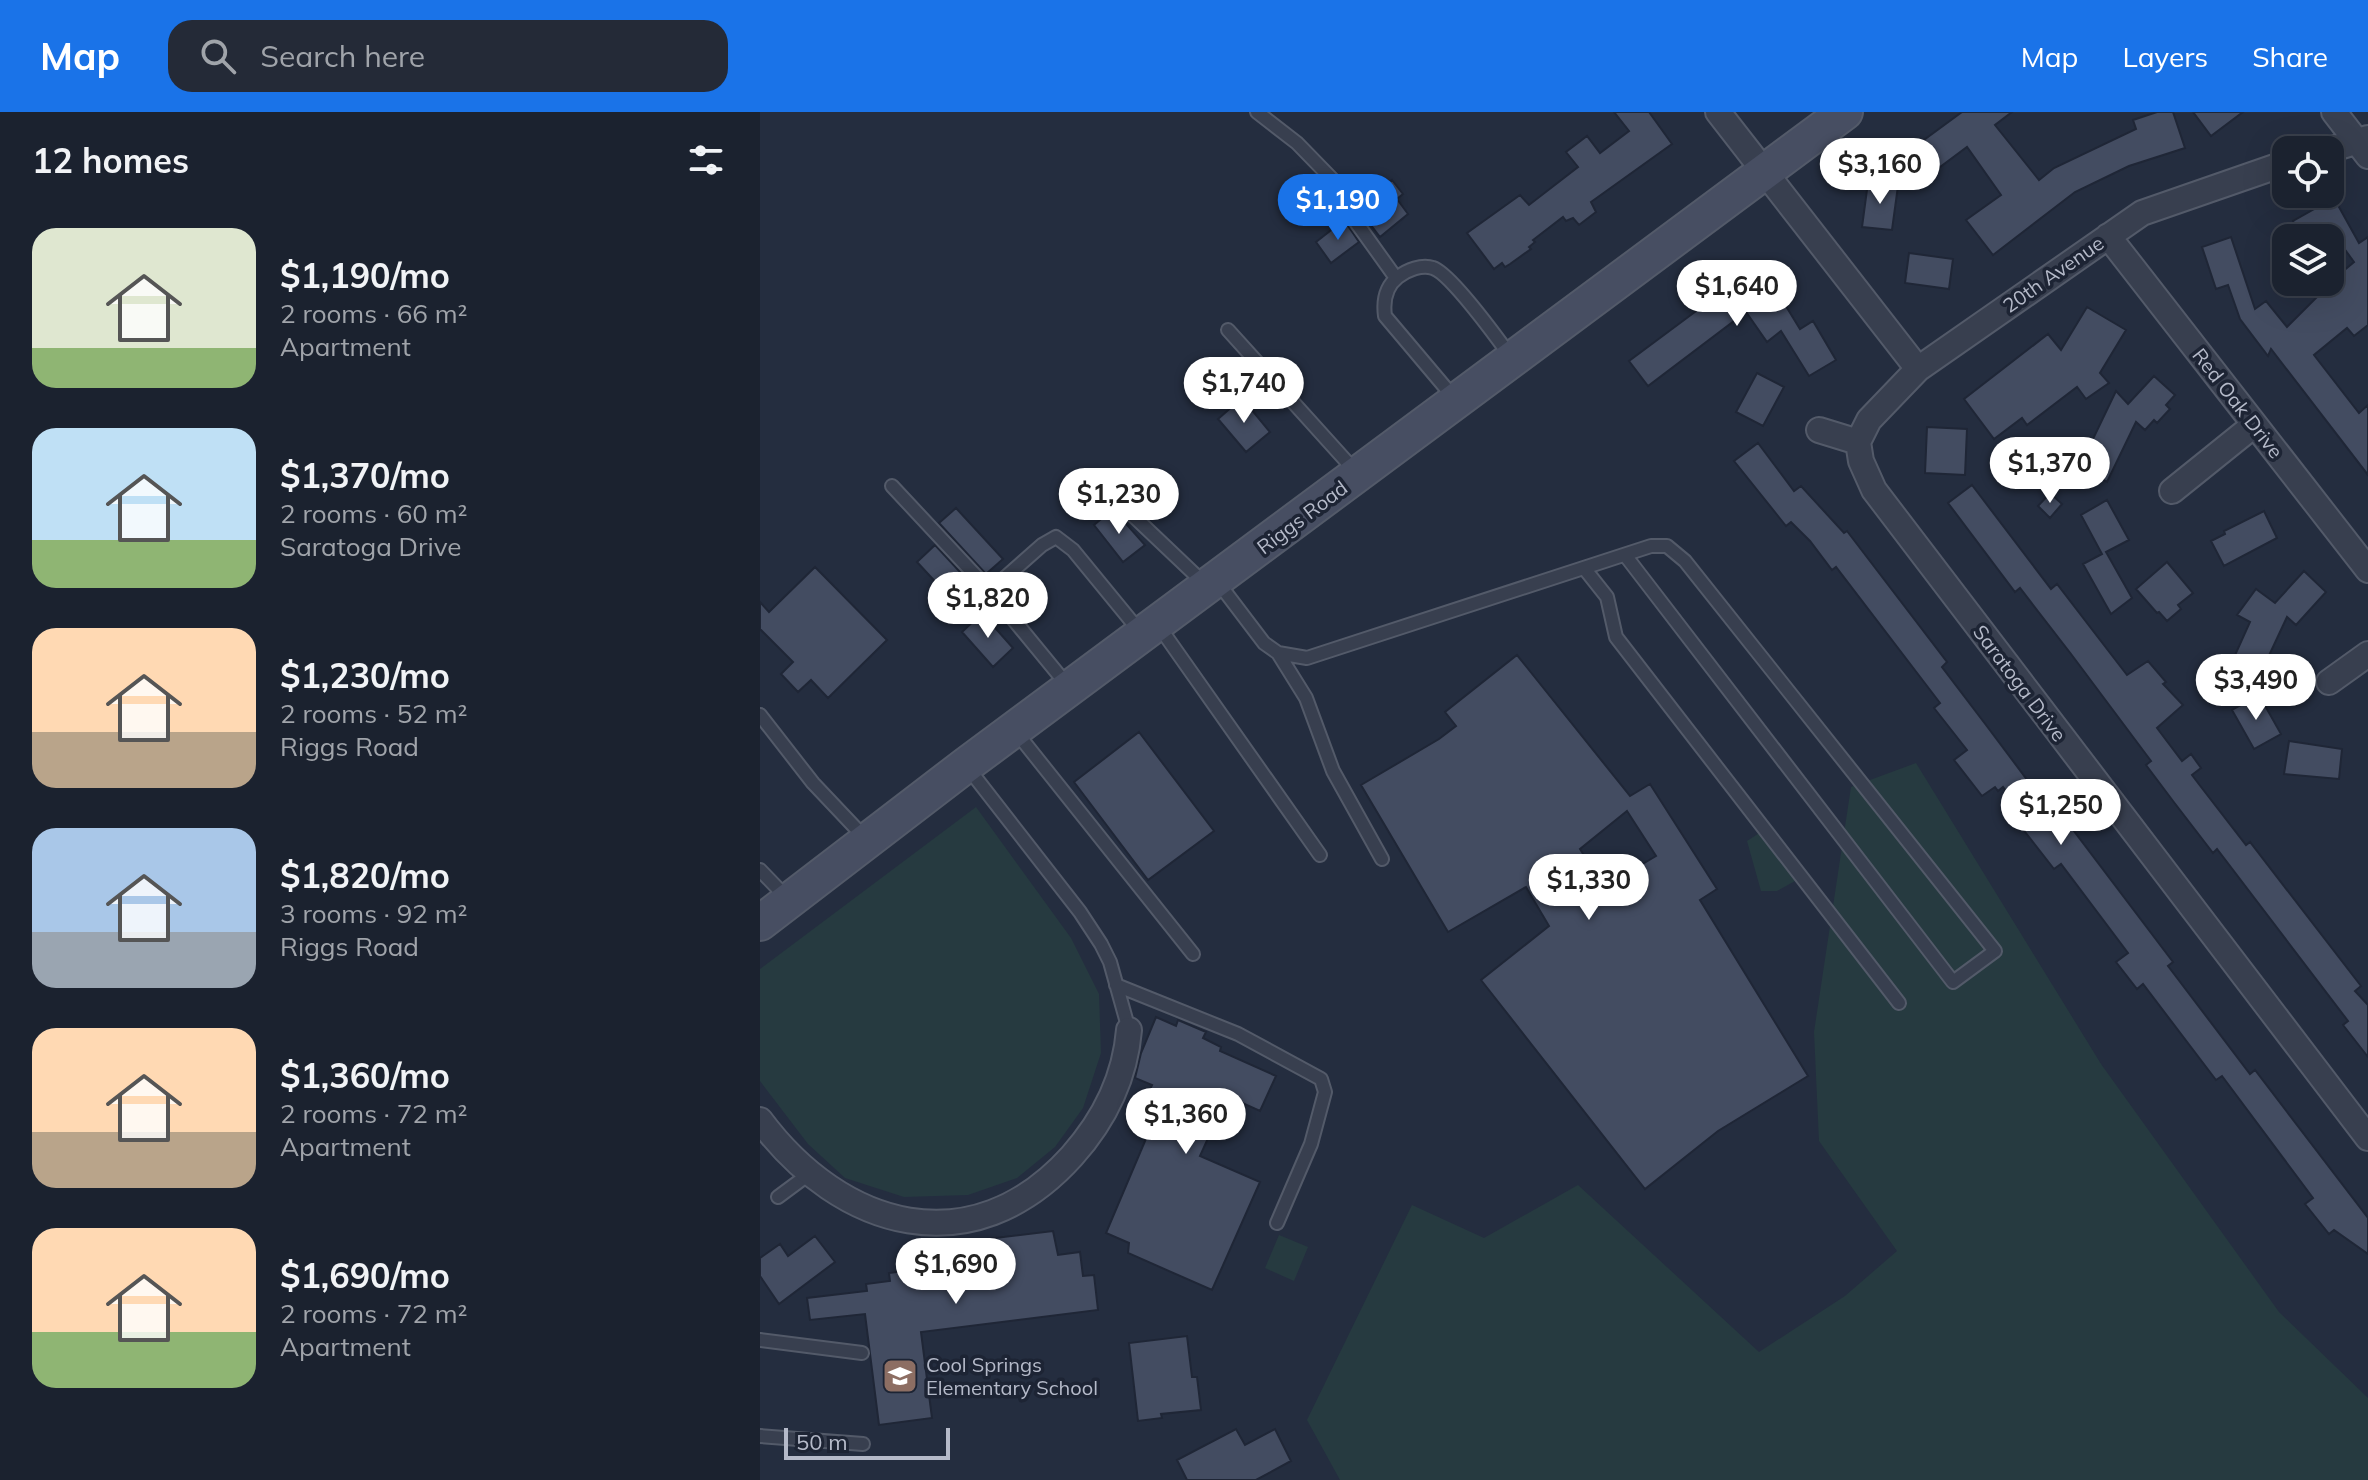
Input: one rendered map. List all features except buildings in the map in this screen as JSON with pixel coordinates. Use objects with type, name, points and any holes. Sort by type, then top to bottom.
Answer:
[{"type":"main road","name":"Riggs Road","points":[[760,923],[966,765],[1845,112]]},
{"type":"street","points":[[1718,112],[1918,369]]},
{"type":"street","points":[[2334,112],[2364,145]]},
{"type":"street","points":[[2344,148],[2364,145]]},
{"type":"street","name":"20th Avenue","points":[[1858,442],[1869,420],[1918,369],[2142,213],[2272,168]]},
{"type":"street","name":"Red Oak Drive","points":[[2108,236],[2368,570]]},
{"type":"street","points":[[2172,491],[2254,425]]},
{"type":"street","points":[[1819,430],[1858,442]]},
{"type":"street","name":"Saratoga Drive","points":[[1858,442],[1861,461],[1874,490],[2368,1138]]},
{"type":"street","points":[[2329,682],[2368,654]]},
{"type":"street","points":[[760,1120],[809,1174],[841,1197],[891,1218],[958,1222],[1024,1198],[1065,1164],[1102,1118],[1125,1063],[1129,1030]]},
{"type":"lane","points":[[1257,112],[1297,143],[1334,181],[1353,218],[1396,278]]},
{"type":"lane","points":[[1457,401],[1385,316],[1383,299],[1396,278],[1422,265],[1436,268],[1473,306],[1513,359]]},
{"type":"lane","points":[[1228,330],[1358,475]]},
{"type":"lane","points":[[892,486],[990,591],[1070,688]]},
{"type":"lane","points":[[1105,489],[1213,584],[1264,643],[1278,653],[1306,698],[1333,771],[1382,859]]},
{"type":"lane","points":[[990,591],[1042,545],[1056,537],[1073,550],[1150,630],[1320,855]]},
{"type":"lane","points":[[1278,653],[1307,658],[1651,546],[1667,546],[1685,561],[1995,951],[1953,982],[1625,555]]},
{"type":"lane","points":[[1584,568],[1607,597],[1616,637],[1899,1003]]},
{"type":"lane","points":[[760,715],[813,783],[867,841]]},
{"type":"lane","points":[[1014,730],[1193,954]]},
{"type":"lane","points":[[966,765],[1080,912],[1110,962],[1129,1030]]},
{"type":"lane","points":[[760,870],[789,901]]},
{"type":"lane","points":[[1116,985],[1238,1034],[1321,1079],[1325,1092],[1311,1144],[1277,1223]]},
{"type":"lane","points":[[778,1197],[809,1174]]},
{"type":"lane","points":[[760,1340],[862,1353]]},
{"type":"lane","points":[[760,1436],[863,1444]]},
{"type":"shaded area","points":[[1916,763],[2101,1064],[2279,1312],[2368,1398],[2368,1480],[1340,1480],[1307,1420],[1412,1205],[1484,1238],[1578,1185],[1759,1352],[1845,1296],[1897,1251],[1819,1141],[1814,1032],[1851,787]]},
{"type":"shaded area","points":[[976,807],[1071,938],[1099,994],[1101,1053],[1083,1108],[1055,1147],[1017,1178],[968,1195],[904,1197],[845,1178],[808,1144],[760,1081],[760,969]]},
{"type":"shaded area","points":[[1764,830],[1795,881],[1777,891],[1761,891],[1747,841]]},
{"type":"shaded area","points":[[1279,1235],[1308,1247],[1294,1281],[1265,1268]]},
{"type":"place","name":"Cool Springs Elementary School","points":[[900,1376]]}]
